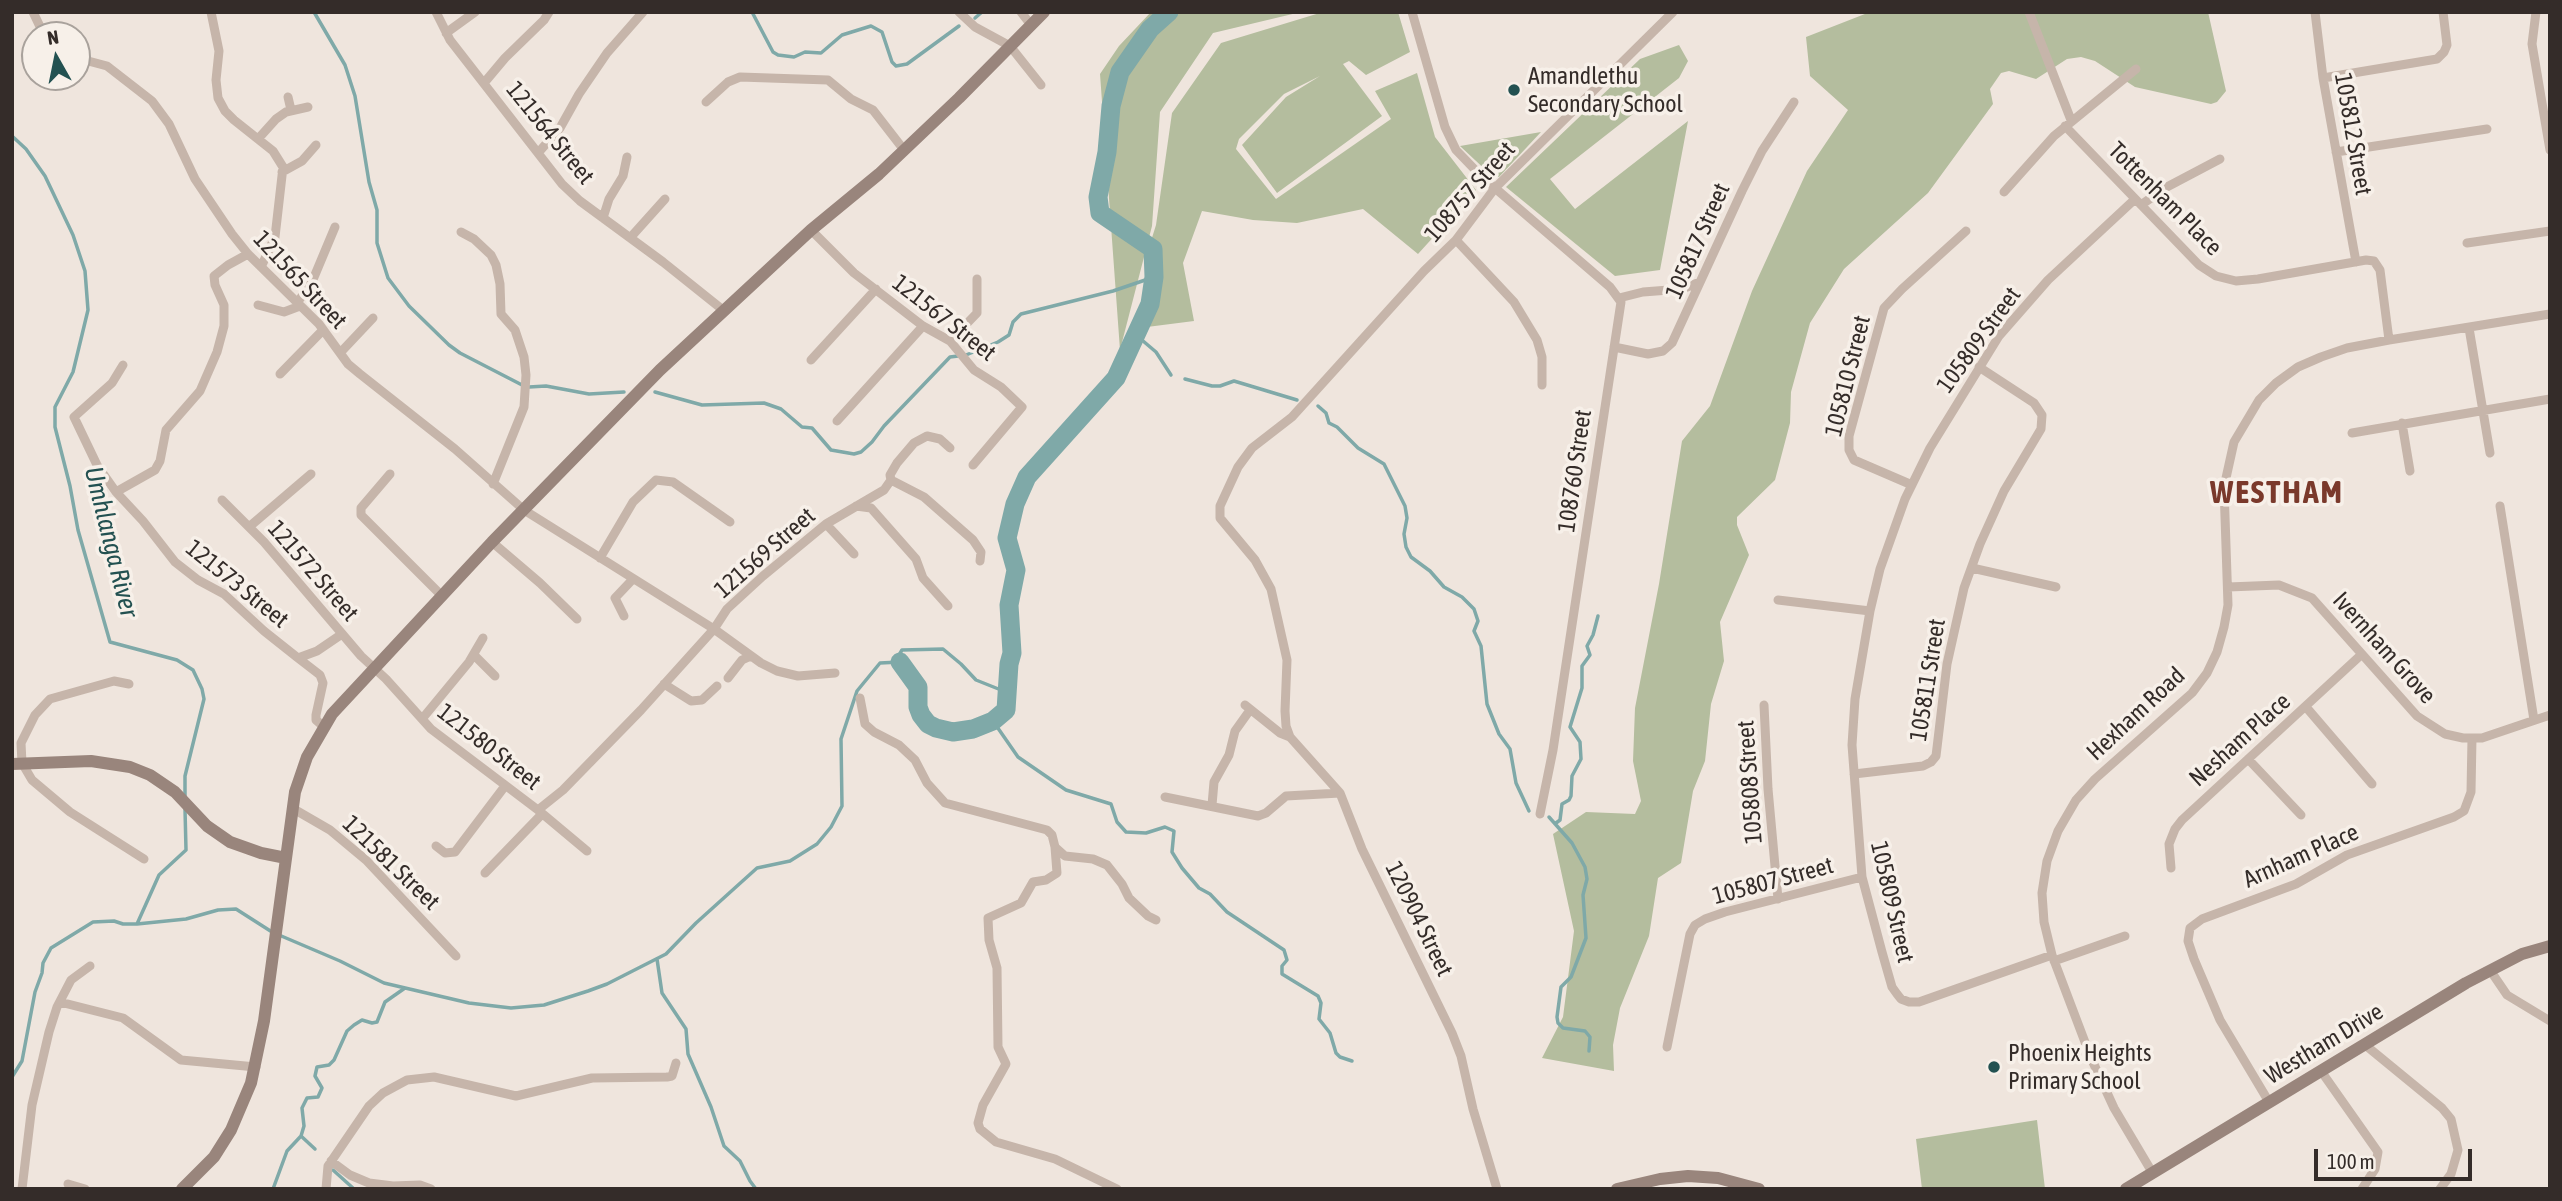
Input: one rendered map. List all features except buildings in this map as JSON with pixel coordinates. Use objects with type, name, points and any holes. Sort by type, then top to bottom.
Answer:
[{"type":"street","points":[[211,12],[219,51],[216,80],[219,99],[225,111],[280,160],[282,173],[275,237],[261,267]]},
{"type":"street","name":"121564 Street","points":[[436,12],[446,33],[562,184],[580,201],[723,310]]},
{"type":"street","points":[[446,33],[475,12]]},
{"type":"street","points":[[484,83],[549,12]]},
{"type":"street","points":[[538,153],[560,128],[607,53],[643,12]]},
{"type":"street","points":[[959,12],[975,27],[1010,46],[1041,85]]},
{"type":"street","points":[[1020,12],[1031,25]]},
{"type":"street","points":[[183,1189],[214,1157],[232,1130],[256,1067],[274,955],[292,808],[300,776],[323,726],[372,668],[613,417],[723,310],[811,230],[879,174],[1044,12]]},
{"type":"street","points":[[1412,12],[1451,141],[1465,160],[1610,287],[1619,298],[1643,292],[1682,289],[1700,282]]},
{"type":"street","name":"108757 Street","points":[[1290,737],[1285,711],[1287,660],[1271,589],[1255,560],[1220,519],[1220,506],[1243,459],[1252,448],[1292,417],[1424,271],[1456,240],[1495,188],[1673,12]]},
{"type":"street","points":[[2029,12],[2068,123]]},
{"type":"street","name":"105812 Street","points":[[2315,12],[2323,78],[2356,262]]},
{"type":"street","points":[[2323,78],[2437,59],[2447,45],[2443,12]]},
{"type":"street","points":[[2536,12],[2532,44],[2550,150]]},
{"type":"street","name":"121565 Street","points":[[91,63],[115,71],[152,102],[169,124],[201,189],[248,254],[323,330],[340,354],[360,374],[455,449],[524,510]]},
{"type":"street","points":[[2004,192],[2068,123],[2136,69]]},
{"type":"street","points":[[706,102],[728,82],[740,77],[828,80],[851,99],[873,110],[904,150]]},
{"type":"street","points":[[288,97],[290,110]]},
{"type":"street","name":"105817 Street","points":[[1614,347],[1639,354],[1668,349],[1762,151],[1794,102]]},
{"type":"street","points":[[258,139],[290,110],[308,107]]},
{"type":"street","name":"Tottenham Place","points":[[2068,123],[2138,202],[2199,265],[2227,280],[2258,279],[2356,262]]},
{"type":"street","points":[[2336,152],[2487,129]]},
{"type":"street","points":[[282,173],[302,161],[316,145]]},
{"type":"street","points":[[604,218],[609,199],[623,176],[627,158]]},
{"type":"street","name":"105809 Street","points":[[2053,958],[1919,1002],[1901,999],[1892,987],[1862,877],[1854,774],[1854,699],[1870,611],[1880,569],[1912,485],[1930,448],[2000,337],[2048,280],[2138,202],[2220,159]]},
{"type":"street","points":[[630,238],[665,199]]},
{"type":"street","points":[[258,305],[284,312],[298,304],[312,282],[335,227]]},
{"type":"street","name":"121567 Street","points":[[811,230],[846,265],[923,326],[950,341],[974,370],[1001,387],[1022,407],[973,465]]},
{"type":"street","name":"105810 Street","points":[[1912,485],[1854,460],[1849,450],[1849,436],[1885,308],[1966,230]]},
{"type":"street","points":[[2467,243],[2550,231]]},
{"type":"street","points":[[461,232],[474,239],[491,255],[499,272],[500,314],[515,330],[524,357],[526,390],[522,414],[494,484]]},
{"type":"street","points":[[1456,240],[1514,302],[1537,340],[1542,357],[1542,385]]},
{"type":"street","points":[[116,492],[155,470],[160,461],[166,430],[200,391],[217,352],[224,326],[224,305],[214,276],[248,254]]},
{"type":"street","points":[[2356,262],[2374,261],[2380,270],[2389,340]]},
{"type":"street","points":[[950,341],[977,313],[977,279]]},
{"type":"street","points":[[811,360],[876,289]]},
{"type":"street","name":"108760 Street","points":[[1540,814],[1553,750],[1621,305],[1619,298]]},
{"type":"street","name":"Hexham Road","points":[[2152,1172],[2109,1097],[2091,1058],[2053,958],[2044,922],[2042,893],[2046,861],[2058,831],[2076,800],[2095,779],[2192,693],[2207,673],[2224,627],[2228,587],[2224,487],[2234,442],[2259,400],[2298,367],[2347,348],[2550,314]]},
{"type":"street","points":[[340,354],[373,318]]},
{"type":"street","points":[[837,421],[923,326]]},
{"type":"street","points":[[2469,328],[2490,453]]},
{"type":"street","points":[[280,374],[323,330]]},
{"type":"street","name":"121573 Street","points":[[123,365],[111,383],[74,417],[97,465],[116,492],[175,562],[198,580],[224,594],[298,658],[317,651],[342,634]]},
{"type":"street","name":"105811 Street","points":[[1854,774],[1916,767],[1931,762],[1936,756],[1947,664],[1956,616],[1984,534],[2004,491],[2041,429],[2039,410],[2034,403],[1979,367]]},
{"type":"street","points":[[2352,433],[2550,399]]},
{"type":"street","points":[[2402,423],[2410,471]]},
{"type":"street","points":[[950,448],[940,439],[927,436],[921,439],[914,443],[897,463],[890,475],[891,480],[924,497],[974,540],[981,552],[980,561]]},
{"type":"street","points":[[249,527],[311,474]]},
{"type":"street","points":[[390,474],[362,508],[361,515],[442,596]]},
{"type":"street","points":[[600,558],[633,502],[656,480],[673,482],[730,522]]},
{"type":"street","name":"121569 Street","points":[[524,510],[714,629],[727,609],[747,590],[827,524],[884,491],[891,480]]},
{"type":"street","name":"121572 Street","points":[[222,500],[249,527],[372,668]]},
{"type":"street","points":[[854,506],[871,509],[916,559],[923,578],[948,606]]},
{"type":"street","points":[[2500,506],[2534,720]]},
{"type":"street","points":[[827,524],[854,554]]},
{"type":"street","points":[[492,542],[577,619]]},
{"type":"street","points":[[1972,568],[2056,587]]},
{"type":"street","points":[[624,616],[615,598],[633,579]]},
{"type":"street","name":"Ivernham Grove","points":[[2228,587],[2279,585],[2303,593],[2322,607],[2417,716],[2445,734],[2472,738],[2498,733],[2550,715]]},
{"type":"street","points":[[1779,600],[1870,611]]},
{"type":"street","points":[[485,873],[540,812],[641,710],[714,629],[777,671],[798,676],[835,673]]},
{"type":"street","points":[[422,719],[474,655],[483,638]]},
{"type":"street","name":"Nesham Place","points":[[2171,868],[2169,844],[2175,829],[2202,800],[2362,654]]},
{"type":"street","points":[[474,655],[495,676]]},
{"type":"street","points":[[728,678],[742,660],[751,656]]},
{"type":"street","points":[[298,658],[320,675],[323,683],[316,718],[323,726]]},
{"type":"street","name":"121580 Street","points":[[372,668],[386,679],[431,729],[587,851]]},
{"type":"street","points":[[17,764],[21,743],[35,715],[50,699],[114,681],[129,684]]},
{"type":"street","points":[[664,684],[691,701],[702,700],[718,686]]},
{"type":"street","points":[[860,698],[865,724],[899,745],[915,760],[927,783],[945,803],[1047,830],[1052,835],[1055,875],[1033,882],[1021,902],[988,918],[989,940],[997,964],[998,1047],[1006,1064],[983,1105],[979,1120],[980,1129],[1003,1146],[1055,1159],[1116,1189]]},
{"type":"street","name":"105808 Street","points":[[1764,705],[1778,899]]},
{"type":"street","points":[[2306,707],[2372,784]]},
{"type":"street","name":"120904 Street","points":[[1212,805],[1214,782],[1229,755],[1235,731],[1247,708],[1280,733],[1290,737],[1340,793],[1362,849],[1452,1033],[1461,1056],[1472,1109],[1497,1189]]},
{"type":"street","name":"Arnham Place","points":[[2269,1102],[2220,1020],[2194,959],[2189,941],[2190,928],[2202,919],[2296,884],[2347,855],[2455,817],[2464,811],[2472,792],[2472,738]]},
{"type":"street","points":[[2248,760],[2301,814]]},
{"type":"street","points":[[17,764],[91,761],[130,767],[150,775],[175,792],[216,833],[237,845],[286,858]]},
{"type":"street","points":[[17,764],[70,811],[144,859]]},
{"type":"street","points":[[436,846],[446,853],[454,852],[505,786]]},
{"type":"street","points":[[1165,797],[1258,816],[1266,813],[1286,796],[1340,793]]},
{"type":"street","name":"121581 Street","points":[[292,808],[330,830],[366,860],[456,956]]},
{"type":"street","points":[[1055,847],[1065,856],[1093,859],[1107,865],[1129,898],[1156,920]]},
{"type":"street","name":"105807 Street","points":[[1667,1047],[1689,934],[1695,925],[1714,915],[1862,877]]},
{"type":"street","points":[[2053,958],[2125,936]]},
{"type":"street","name":"Westham Drive","points":[[2126,1189],[2490,970],[2522,954],[2550,946]]},
{"type":"street","points":[[22,1189],[24,1155],[36,1078],[60,1002],[71,979],[90,967]]},
{"type":"street","points":[[2490,970],[2507,995],[2550,1021]]},
{"type":"street","points":[[60,1002],[123,1018],[181,1060],[256,1067]]},
{"type":"street","points":[[2364,1044],[2442,1108],[2451,1119],[2458,1150],[2455,1164],[2440,1189]]},
{"type":"street","points":[[326,1189],[326,1174],[331,1161],[369,1106],[383,1093],[407,1080],[434,1077],[516,1096],[592,1078],[672,1076],[676,1063]]},
{"type":"street","points":[[2321,1071],[2378,1152],[2375,1170],[2362,1189]]},
{"type":"street","points":[[331,1161],[369,1184],[420,1185],[431,1189]]},
{"type":"street","points":[[1617,1189],[1688,1176],[1718,1178],[1759,1189]]},
{"type":"street","points":[[68,1184],[85,1189]]},
{"type":"green space","points":[[1151,12],[1301,12],[1213,33],[1160,112],[1152,226],[1120,350],[1100,74],[1119,46]]},
{"type":"green space","points":[[1323,12],[1398,12],[1410,52],[1366,75],[1349,61],[1343,64],[1382,116],[1277,193],[1242,145],[1286,97],[1320,76],[1284,94],[1239,139],[1236,149],[1276,199],[1391,119],[1375,91],[1417,73],[1435,137],[1476,190],[1418,254],[1363,209],[1297,223],[1253,220],[1202,211],[1183,263],[1194,321],[1147,327],[1157,298],[1158,249],[1151,241],[1156,225],[1172,113],[1221,43]]},
{"type":"green space","points":[[1870,12],[2208,12],[2226,91],[2217,102],[2211,104],[2135,87],[2095,61],[2081,57],[2067,59],[2036,79],[2009,71],[2001,73],[1990,89],[1993,104],[1928,193],[1844,269],[1810,323],[1791,392],[1790,423],[1775,480],[1737,517],[1737,525],[1749,555],[1720,622],[1724,661],[1711,704],[1705,761],[1693,791],[1681,863],[1658,878],[1649,936],[1620,1008],[1613,1045],[1614,1071],[1542,1058],[1563,1017],[1574,931],[1553,834],[1586,812],[1635,814],[1641,801],[1633,761],[1635,708],[1659,584],[1682,441],[1710,406],[1752,291],[1807,171],[1848,110],[1810,76],[1806,37]]},
{"type":"green space","points":[[1679,45],[1688,61],[1679,78],[1550,179],[1575,209],[1688,121],[1660,270],[1615,276],[1506,187],[1640,59]]},
{"type":"green space","points":[[1541,132],[1499,177],[1491,175],[1460,146]]},
{"type":"green space","points":[[2037,1120],[2045,1189],[1922,1189],[1916,1139]]},
{"type":"waterway","points":[[314,12],[345,65],[355,96],[369,182],[377,210],[377,243],[388,278],[409,306],[449,345],[524,386]]},
{"type":"waterway","points":[[752,12],[773,52],[778,55],[794,57],[805,52],[821,53],[842,35],[871,26],[882,32],[892,62],[896,66],[907,64],[959,26]]},
{"type":"waterway","points":[[975,18],[982,12]]},
{"type":"waterway","name":"Umhlanga River","points":[[900,662],[918,687],[918,707],[921,715],[928,724],[936,728],[953,732],[973,729],[993,721],[1006,710],[1012,653],[1009,605],[1016,570],[1007,538],[1015,504],[1027,477],[1116,378],[1150,304],[1154,277],[1153,249],[1100,213],[1098,197],[1107,152],[1111,106],[1120,72],[1150,29],[1169,12]]},
{"type":"waterway","name":"Umhlanga River","points":[[12,136],[26,149],[45,176],[73,235],[85,271],[88,310],[73,372],[55,407],[55,427],[78,530],[110,642],[177,660],[193,670],[202,689],[204,699],[185,776],[185,798]]},
{"type":"waterway","points":[[966,355],[1009,335],[1013,322],[1021,314],[1113,291],[1154,277]]},
{"type":"waterway","points":[[1136,335],[1156,352],[1171,375]]},
{"type":"waterway","points":[[655,392],[702,405],[764,403],[781,409],[802,427],[812,428],[831,450],[854,454],[861,452],[872,442],[950,357],[958,356]]},
{"type":"waterway","points":[[1185,379],[1212,386],[1234,381],[1297,400]]},
{"type":"waterway","points":[[529,387],[546,386],[589,394],[624,392]]},
{"type":"waterway","points":[[1318,406],[1326,413],[1329,423],[1337,427],[1358,448],[1384,464],[1405,506],[1407,518],[1404,534],[1411,557],[1430,571],[1444,587],[1462,597],[1474,609],[1478,621],[1474,631],[1481,646],[1487,704],[1499,734],[1510,749],[1516,783],[1529,811]]},
{"type":"waterway","points":[[1556,823],[1560,820],[1562,804],[1571,796],[1572,776],[1581,759],[1580,742],[1570,727],[1582,688],[1582,666],[1590,655],[1587,646],[1598,616]]},
{"type":"waterway","name":"Umhlanga River","points":[[279,935],[384,983],[469,1003],[511,1008],[544,1005],[588,991],[666,954],[757,868],[790,861],[817,844],[831,827],[842,806],[841,739],[857,691],[880,663],[900,662],[899,655],[902,650],[943,649],[976,680],[1001,690],[1007,684]]},
{"type":"waterway","points":[[993,721],[1018,757],[1066,790],[1111,804],[1117,822],[1126,832],[1146,833],[1165,827],[1174,831],[1172,852],[1182,868],[1199,888],[1210,894],[1227,912],[1284,950],[1287,960],[1282,966],[1282,974],[1318,996],[1321,1003],[1319,1019],[1330,1033],[1336,1053],[1352,1061]]},
{"type":"waterway","name":"Umhlanga River","points":[[185,809],[186,850],[159,875],[137,924],[186,919],[218,910],[236,909],[272,932]]},
{"type":"waterway","points":[[1549,817],[1572,843],[1585,867],[1587,879],[1583,895],[1586,938],[1571,977],[1561,987],[1557,1017],[1563,1028],[1585,1031],[1590,1037],[1589,1051]]},
{"type":"waterway","points":[[12,1077],[22,1061],[35,992],[43,963],[51,948],[93,922],[137,924]]},
{"type":"waterway","points":[[657,959],[662,993],[686,1029],[688,1054],[711,1107],[724,1146],[740,1161],[756,1189]]},
{"type":"waterway","points":[[273,1189],[287,1151],[301,1136],[304,1126],[302,1108],[307,1098],[318,1097],[322,1088],[315,1076],[317,1067],[329,1065],[334,1060],[347,1031],[362,1020],[377,1022],[385,1002],[405,988]]},
{"type":"waterway","points":[[301,1136],[315,1149]]},
{"type":"waterway","points":[[333,1170],[354,1189]]},
{"type":"place","name":"Amandlethu Secondary School","points":[[1514,90]]},
{"type":"place","name":"Phoenix Heights Primary School","points":[[1994,1067]]},
{"type":"district","name":"WESTHAM","points":[[2277,493]]}]
